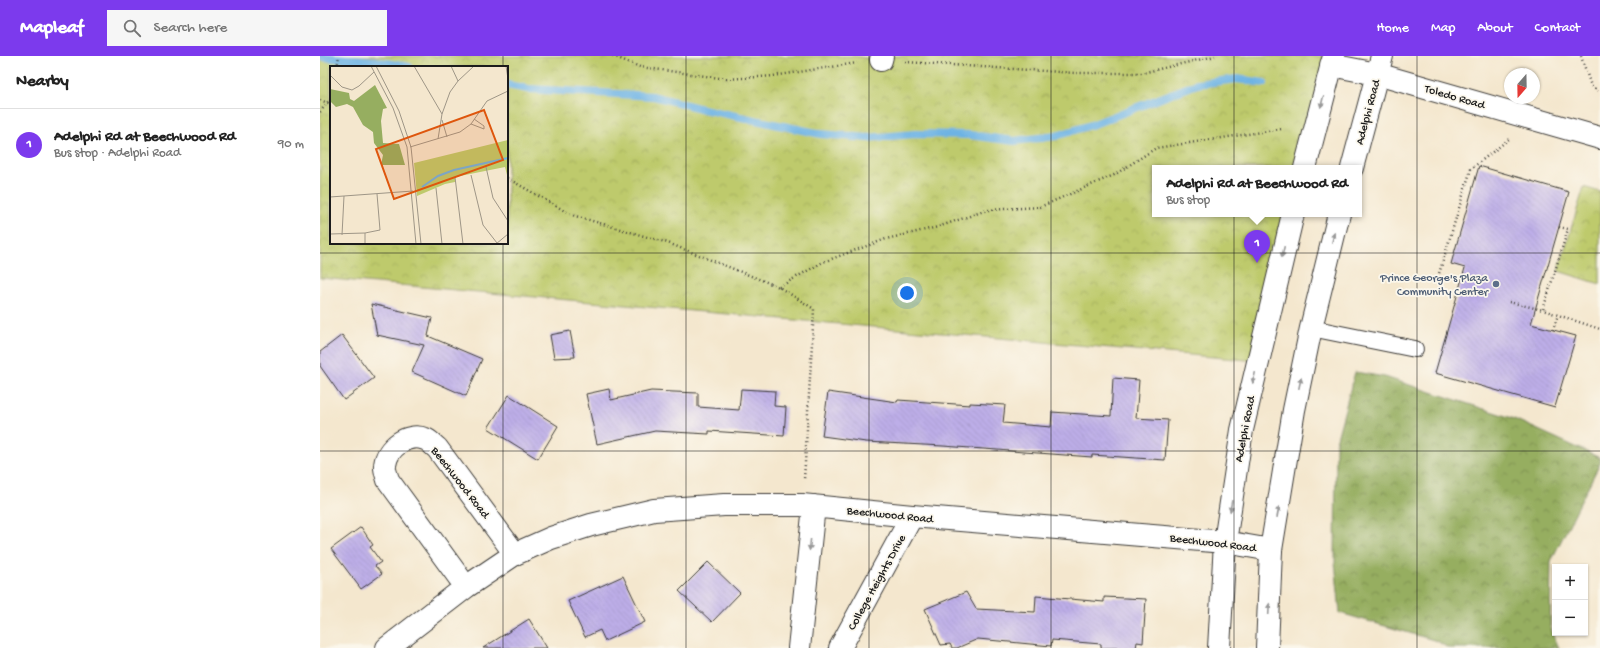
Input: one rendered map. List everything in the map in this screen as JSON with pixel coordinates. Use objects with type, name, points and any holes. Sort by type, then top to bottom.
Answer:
[{"type":"street","name":"Toledo Road","points":[[1333,60],[1380,65],[1600,138]]},
{"type":"street","points":[[1306,165],[1333,60]]},
{"type":"street","name":"Adelphi Road","points":[[1353,165],[1380,65]]},
{"type":"street","name":"Adelphi Road","points":[[1219,648],[1225,542],[1242,430],[1292,217]]},
{"type":"street","points":[[1267,648],[1271,550],[1294,410],[1311,328],[1338,217]]},
{"type":"street","name":"Beechwood Road","points":[[466,587],[388,480],[384,466],[389,451],[400,442],[411,438],[425,439],[437,448],[516,554]]},
{"type":"street","name":"Beechwood Road","points":[[387,648],[466,587],[516,554],[551,538],[591,525],[654,510],[724,505],[814,506],[912,516],[1225,542],[1271,550]]},
{"type":"street","points":[[799,648],[814,506]]},
{"type":"street","name":"College Heights Drive","points":[[840,648],[912,516]]},
{"type":"lane","points":[[1311,328],[1415,349]]},
{"type":"path","points":[[337,66],[339,56]]},
{"type":"path","points":[[613,56],[640,67],[727,79],[773,76],[882,58],[1075,73],[1142,73],[1171,68],[1215,56]]},
{"type":"path","points":[[1581,56],[1591,86],[1598,91]]},
{"type":"path","points":[[320,100],[330,104],[320,112]]},
{"type":"path","points":[[779,287],[823,262],[886,239],[938,227],[987,210],[1040,207],[1114,175],[1156,148],[1281,129]]},
{"type":"path","points":[[1438,277],[1471,169],[1509,139]]},
{"type":"path","points":[[508,179],[572,215],[668,243],[779,287],[814,309],[804,480]]},
{"type":"path","points":[[1543,310],[1568,229],[1559,227]]},
{"type":"path","points":[[1509,302],[1543,310],[1600,328]]},
{"type":"path","points":[[1553,330],[1558,315]]},
{"type":"green space","points":[[320,56],[853,56],[881,60],[882,56],[1334,56],[1306,165],[1152,165],[1152,217],[1292,217],[1258,361],[320,278]]},
{"type":"green space","points":[[1584,187],[1600,192],[1600,284],[1558,271]]},
{"type":"green space","points":[[1355,372],[1385,377],[1512,418],[1600,458],[1600,463],[1551,561],[1550,627],[1552,636],[1554,636],[1559,648],[1448,648],[1437,641],[1340,613],[1335,562],[1336,442]]},
{"type":"building","name":"Prince George's Plaza Community Center","points":[[1479,166],[1569,192],[1531,324],[1576,336],[1555,407],[1435,373],[1465,268],[1451,264]]},
{"type":"building","points":[[371,304],[432,318],[428,336],[482,359],[466,396],[412,372],[424,345],[377,335]]},
{"type":"building","points":[[570,331],[575,357],[554,358],[550,335]]},
{"type":"building","points":[[342,335],[374,378],[344,400],[320,366],[320,352]]},
{"type":"building","points":[[1113,378],[1139,380],[1136,418],[1168,420],[1165,460],[1092,455],[1092,457],[866,442],[822,436],[828,392],[897,402],[898,400],[970,405],[970,403],[1005,405],[1003,423],[1051,427],[1052,412],[1111,416]]},
{"type":"building","points":[[609,389],[611,400],[651,391],[698,393],[698,407],[739,410],[741,389],[775,391],[774,406],[786,407],[784,436],[709,431],[709,434],[655,431],[597,444],[586,394]]},
{"type":"building","points":[[509,395],[558,426],[538,459],[488,428]]},
{"type":"building","points":[[361,527],[373,545],[370,547],[381,562],[375,566],[382,574],[361,589],[331,549]]},
{"type":"building","points":[[708,562],[740,593],[712,622],[679,591]]},
{"type":"building","points":[[623,576],[645,622],[605,641],[600,630],[585,637],[568,601]]},
{"type":"building","points":[[966,592],[976,609],[1035,612],[1036,596],[1104,602],[1104,597],[1146,599],[1143,643],[1137,642],[1136,648],[1101,648],[1101,644],[1052,640],[1051,646],[978,639],[957,648],[952,648],[950,644],[941,645],[925,609]]},
{"type":"building","points":[[529,619],[547,648],[483,648]]},
{"type":"waterway","points":[[320,57],[374,61],[403,66]]},
{"type":"waterway","points":[[508,85],[528,89],[653,96],[703,109],[821,134],[867,138],[915,134],[970,135],[1014,141],[1056,136],[1094,124],[1197,84],[1237,79],[1264,83]]},
{"type":"place","name":"Adelphi Rd at Beechwood Rd","points":[[1257,263]]},
{"type":"place","name":"Prince George's Plaza Community Center","points":[[1496,284]]}]
